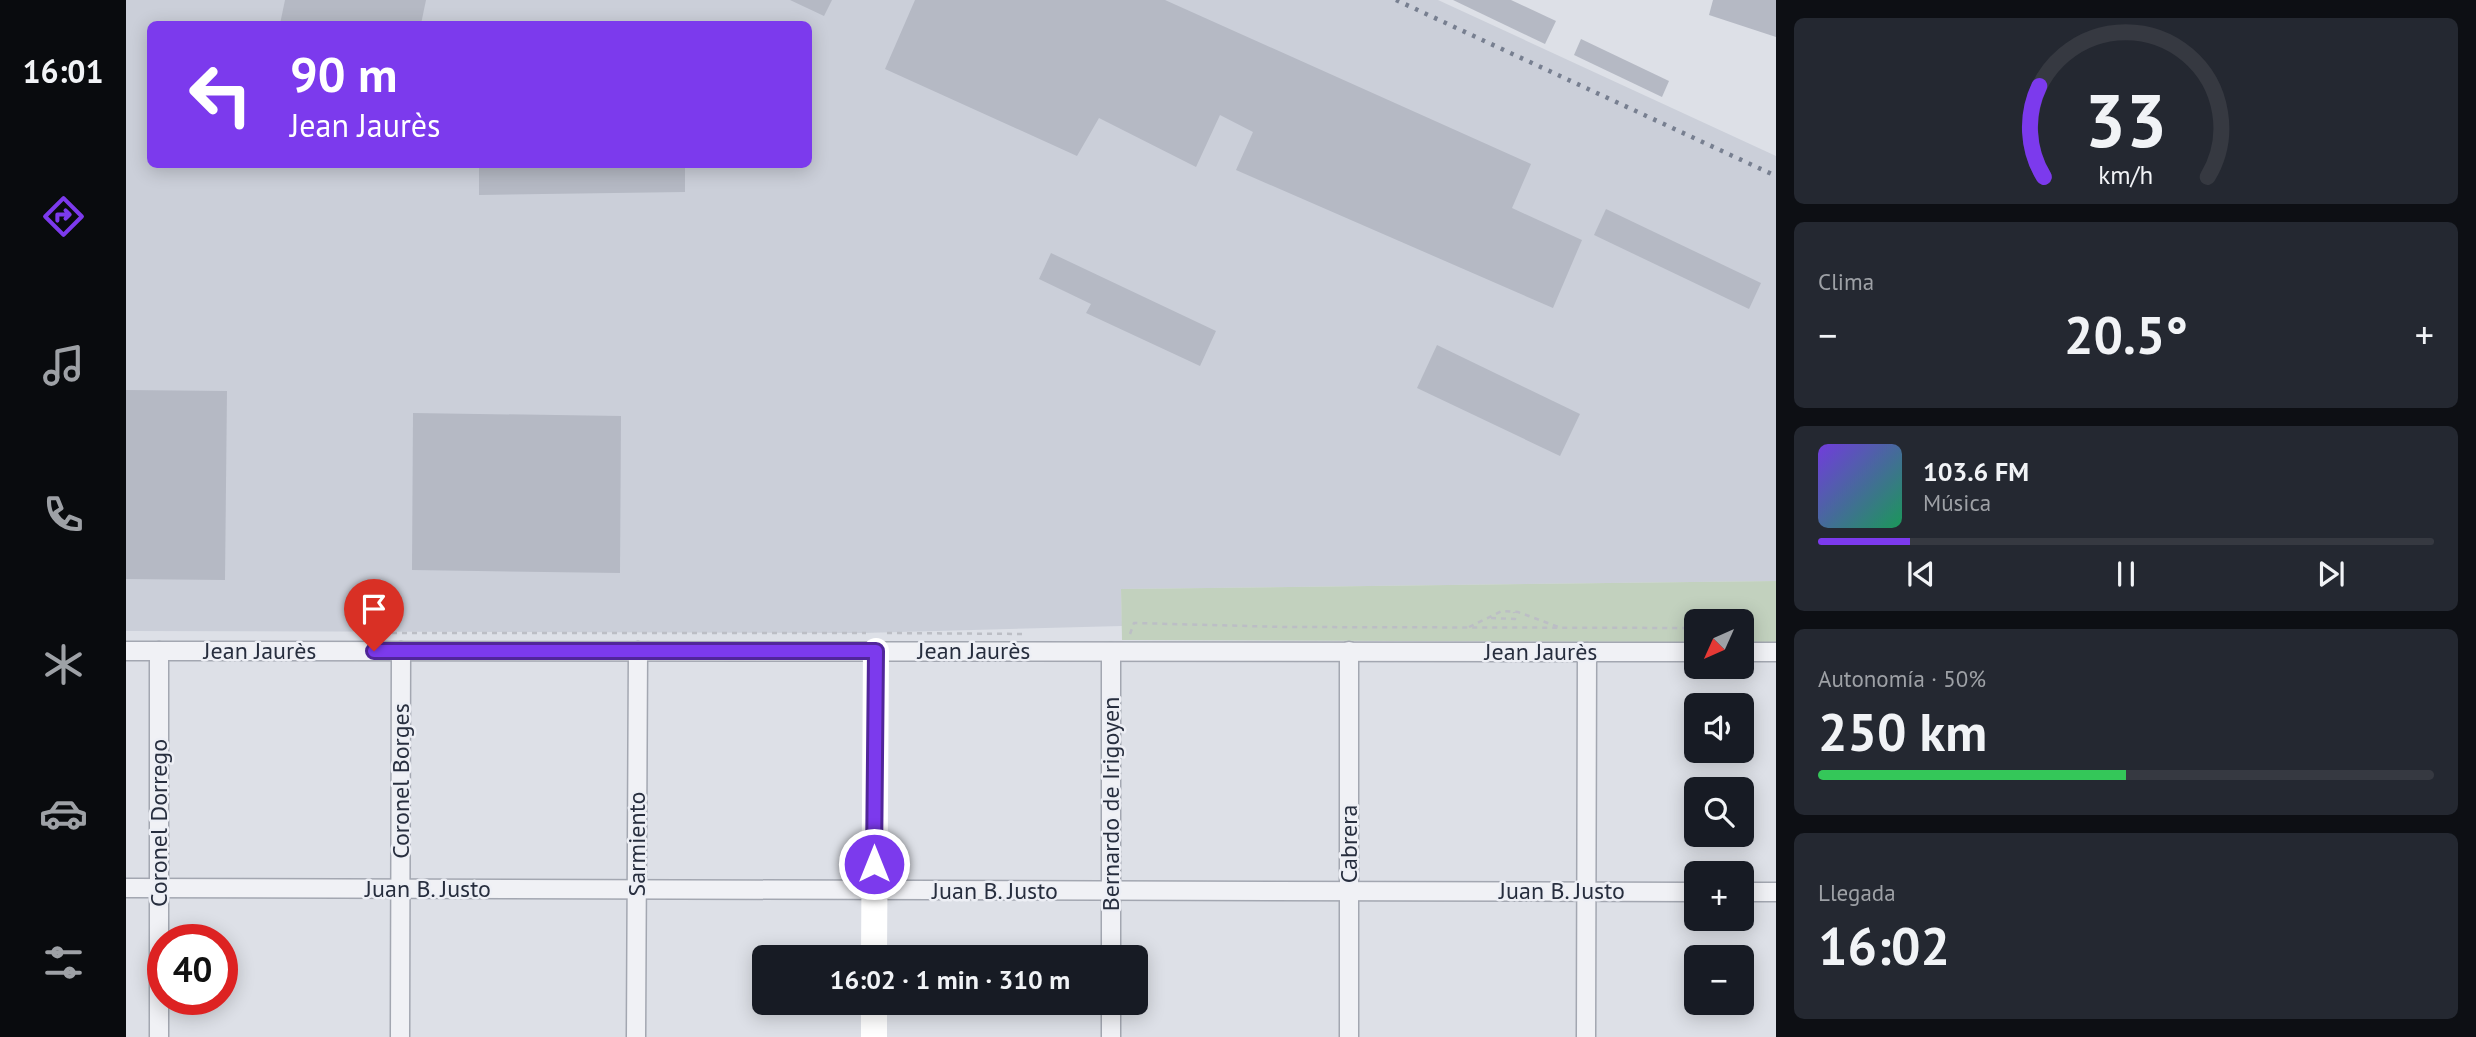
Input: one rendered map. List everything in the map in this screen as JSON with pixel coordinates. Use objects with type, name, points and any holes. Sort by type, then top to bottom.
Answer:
[{"type":"street","name":"Jean Jaurès","points":[[126,651],[1684,652]]},
{"type":"street","name":"Coronel Dorrego","points":[[159,651],[159,1037]]},
{"type":"street","name":"Coronel Borges","points":[[400,1037],[401,651]]},
{"type":"street","name":"Sarmiento","points":[[636,1037],[638,651]]},
{"type":"street","points":[[874,945],[876,651]]},
{"type":"street","name":"Cabrera","points":[[1349,651],[1349,1037]]},
{"type":"street","name":"Bernardo de Irigoyen","points":[[1111,945],[1118,652]]},
{"type":"street","points":[[1586,1037],[1587,652]]},
{"type":"street","points":[[1754,652],[1776,652]]},
{"type":"street","name":"Juan B. Justo","points":[[126,888],[1684,892]]},
{"type":"street","points":[[1754,892],[1776,892]]},
{"type":"street","points":[[874,1015],[874,1037]]},
{"type":"street","points":[[1111,1015],[1111,1037]]},
{"type":"path","points":[[1459,632],[1502,611],[1514,612],[1573,633]]},
{"type":"path","points":[[1487,618],[1515,619],[1514,612]]},
{"type":"path","points":[[1118,652],[1134,623],[1285,627],[1684,628]]},
{"type":"shaded area","points":[[126,0],[1438,0],[1776,156],[1776,581],[1121,589],[1122,626],[863,633],[126,631]]},
{"type":"green space","points":[[1776,581],[1776,643],[1754,642],[1754,609],[1684,609],[1684,642],[1122,640],[1121,589]]},
{"type":"building","points":[[285,0],[426,0],[422,21],[281,21]]},
{"type":"building","points":[[790,0],[832,0],[824,16]]},
{"type":"building","points":[[915,0],[1165,0],[1531,164],[1512,208],[1582,240],[1553,308],[1236,170],[1253,132],[1220,115],[1196,167],[1099,118],[1077,156],[885,69]]},
{"type":"building","points":[[1453,0],[1511,0],[1556,21],[1545,44]]},
{"type":"building","points":[[1713,0],[1776,0],[1776,37],[1709,15]]},
{"type":"building","points":[[1581,39],[1669,81],[1662,97],[1574,55]]},
{"type":"building","points":[[479,168],[685,168],[685,192],[479,195]]},
{"type":"building","points":[[1606,209],[1761,283],[1749,309],[1594,235]]},
{"type":"building","points":[[1051,253],[1216,331],[1200,366],[1086,313],[1091,304],[1039,279]]},
{"type":"building","points":[[1437,345],[1580,414],[1560,456],[1417,388]]},
{"type":"building","points":[[126,390],[227,391],[225,580],[126,579]]},
{"type":"building","points":[[413,413],[621,416],[620,573],[412,570]]},
{"type":"railway","points":[[1396,0],[1776,176]]},
{"type":"route","points":[[374,651],[876,651],[874,864]]}]
